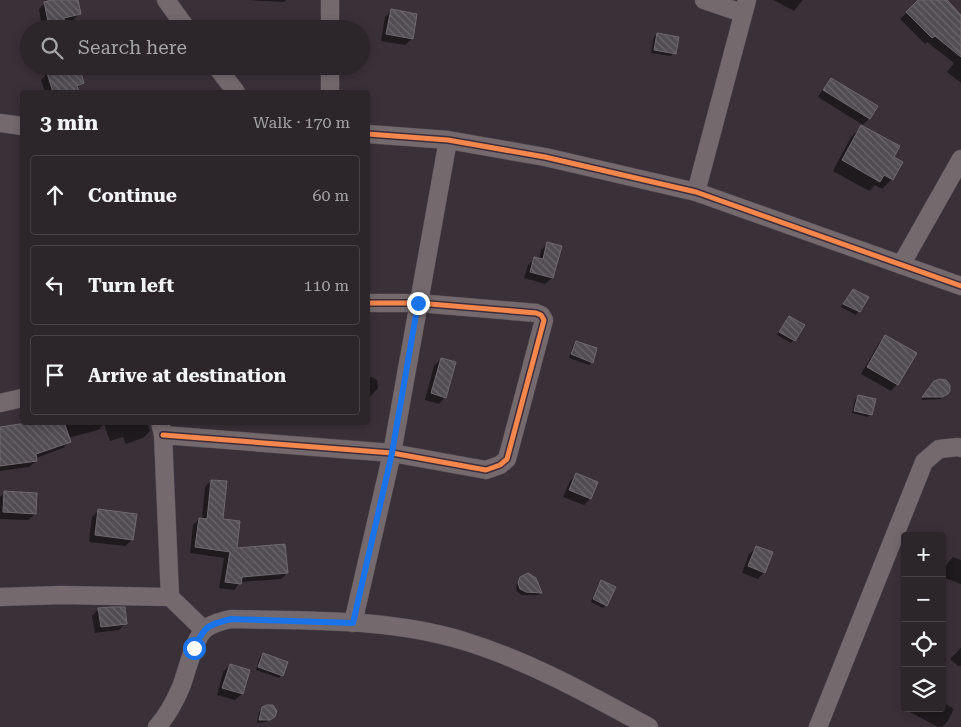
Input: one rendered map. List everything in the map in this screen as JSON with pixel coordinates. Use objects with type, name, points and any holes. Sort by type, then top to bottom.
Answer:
[{"type":"street","points":[[166,0],[180,20]]},
{"type":"street","points":[[330,0],[330,20]]},
{"type":"street","points":[[696,192],[744,6],[704,0]]},
{"type":"street","points":[[223,75],[234,90]]},
{"type":"street","points":[[330,75],[330,90]]},
{"type":"street","points":[[0,123],[20,126]]},
{"type":"street","points":[[370,134],[448,140],[545,158],[696,192],[961,286]]},
{"type":"street","points":[[353,623],[392,453],[448,140]]},
{"type":"street","points":[[901,264],[961,159]]},
{"type":"street","points":[[170,597],[162,428],[392,453],[486,470],[500,465],[507,459],[544,320],[541,315],[536,313],[418,303],[370,303]]},
{"type":"street","points":[[0,403],[20,398]]},
{"type":"street","points":[[818,727],[924,462],[939,450],[961,448]]},
{"type":"street","points":[[0,597],[61,595],[170,597],[204,630]]},
{"type":"street","points":[[157,727],[181,688],[194,648],[204,630],[216,622],[231,619],[353,623],[407,628],[472,644],[544,672],[649,727]]},
{"type":"building","points":[[52,0],[78,0],[81,14],[64,18],[64,20],[48,20],[44,2]]},
{"type":"building","points":[[918,0],[947,0],[961,15],[961,57],[935,36],[932,38],[906,12]]},
{"type":"building","points":[[391,9],[417,14],[413,39],[386,34]]},
{"type":"building","points":[[657,33],[679,37],[676,54],[654,50]]},
{"type":"building","points":[[48,75],[82,75],[84,83],[77,86],[78,90],[52,90]]},
{"type":"building","points":[[831,78],[878,106],[870,119],[823,90]]},
{"type":"building","points":[[861,125],[900,146],[894,157],[903,162],[893,180],[884,175],[880,182],[842,160]]},
{"type":"building","points":[[547,242],[562,246],[553,278],[530,272],[534,257],[543,259]]},
{"type":"building","points":[[853,289],[869,297],[860,312],[843,304]]},
{"type":"building","points":[[789,316],[805,325],[795,341],[779,332]]},
{"type":"building","points":[[885,335],[917,353],[898,385],[867,367]]},
{"type":"building","points":[[576,341],[597,348],[593,363],[571,354]]},
{"type":"building","points":[[441,358],[456,362],[446,398],[431,393]]},
{"type":"building","points":[[946,380],[950,385],[948,394],[942,397],[922,397],[934,381]]},
{"type":"building","points":[[858,395],[876,399],[872,415],[854,411]]},
{"type":"building","points":[[20,424],[65,425],[71,442],[36,454],[37,461],[0,466],[0,427]]},
{"type":"building","points":[[576,473],[598,482],[591,499],[569,490]]},
{"type":"building","points":[[211,480],[227,481],[223,519],[240,521],[237,548],[285,544],[288,573],[242,577],[241,584],[225,582],[230,552],[195,547],[199,518],[207,519]]},
{"type":"building","points":[[4,491],[37,493],[36,514],[3,512]]},
{"type":"building","points":[[98,509],[137,514],[133,540],[95,535]]},
{"type":"building","points":[[756,546],[773,552],[765,573],[748,566]]},
{"type":"building","points":[[528,573],[536,578],[542,593],[526,592],[520,589],[518,583],[520,577]]},
{"type":"building","points":[[601,580],[616,587],[607,606],[593,599]]},
{"type":"building","points":[[125,607],[127,624],[101,627],[98,608]]},
{"type":"building","points":[[263,653],[288,662],[283,676],[258,667]]},
{"type":"building","points":[[230,664],[250,670],[243,694],[222,688]]},
{"type":"building","points":[[273,705],[277,711],[275,717],[270,720],[259,720],[262,707]]},
{"type":"cycle path","points":[[370,134],[448,140],[545,157],[696,192],[961,286]]},
{"type":"cycle path","points":[[163,435],[392,453],[486,470],[500,465],[507,459],[544,320],[541,315],[536,313],[418,303],[370,303]]},
{"type":"route","points":[[194,648],[204,630],[216,622],[231,619],[353,623],[392,453],[418,303]]}]
